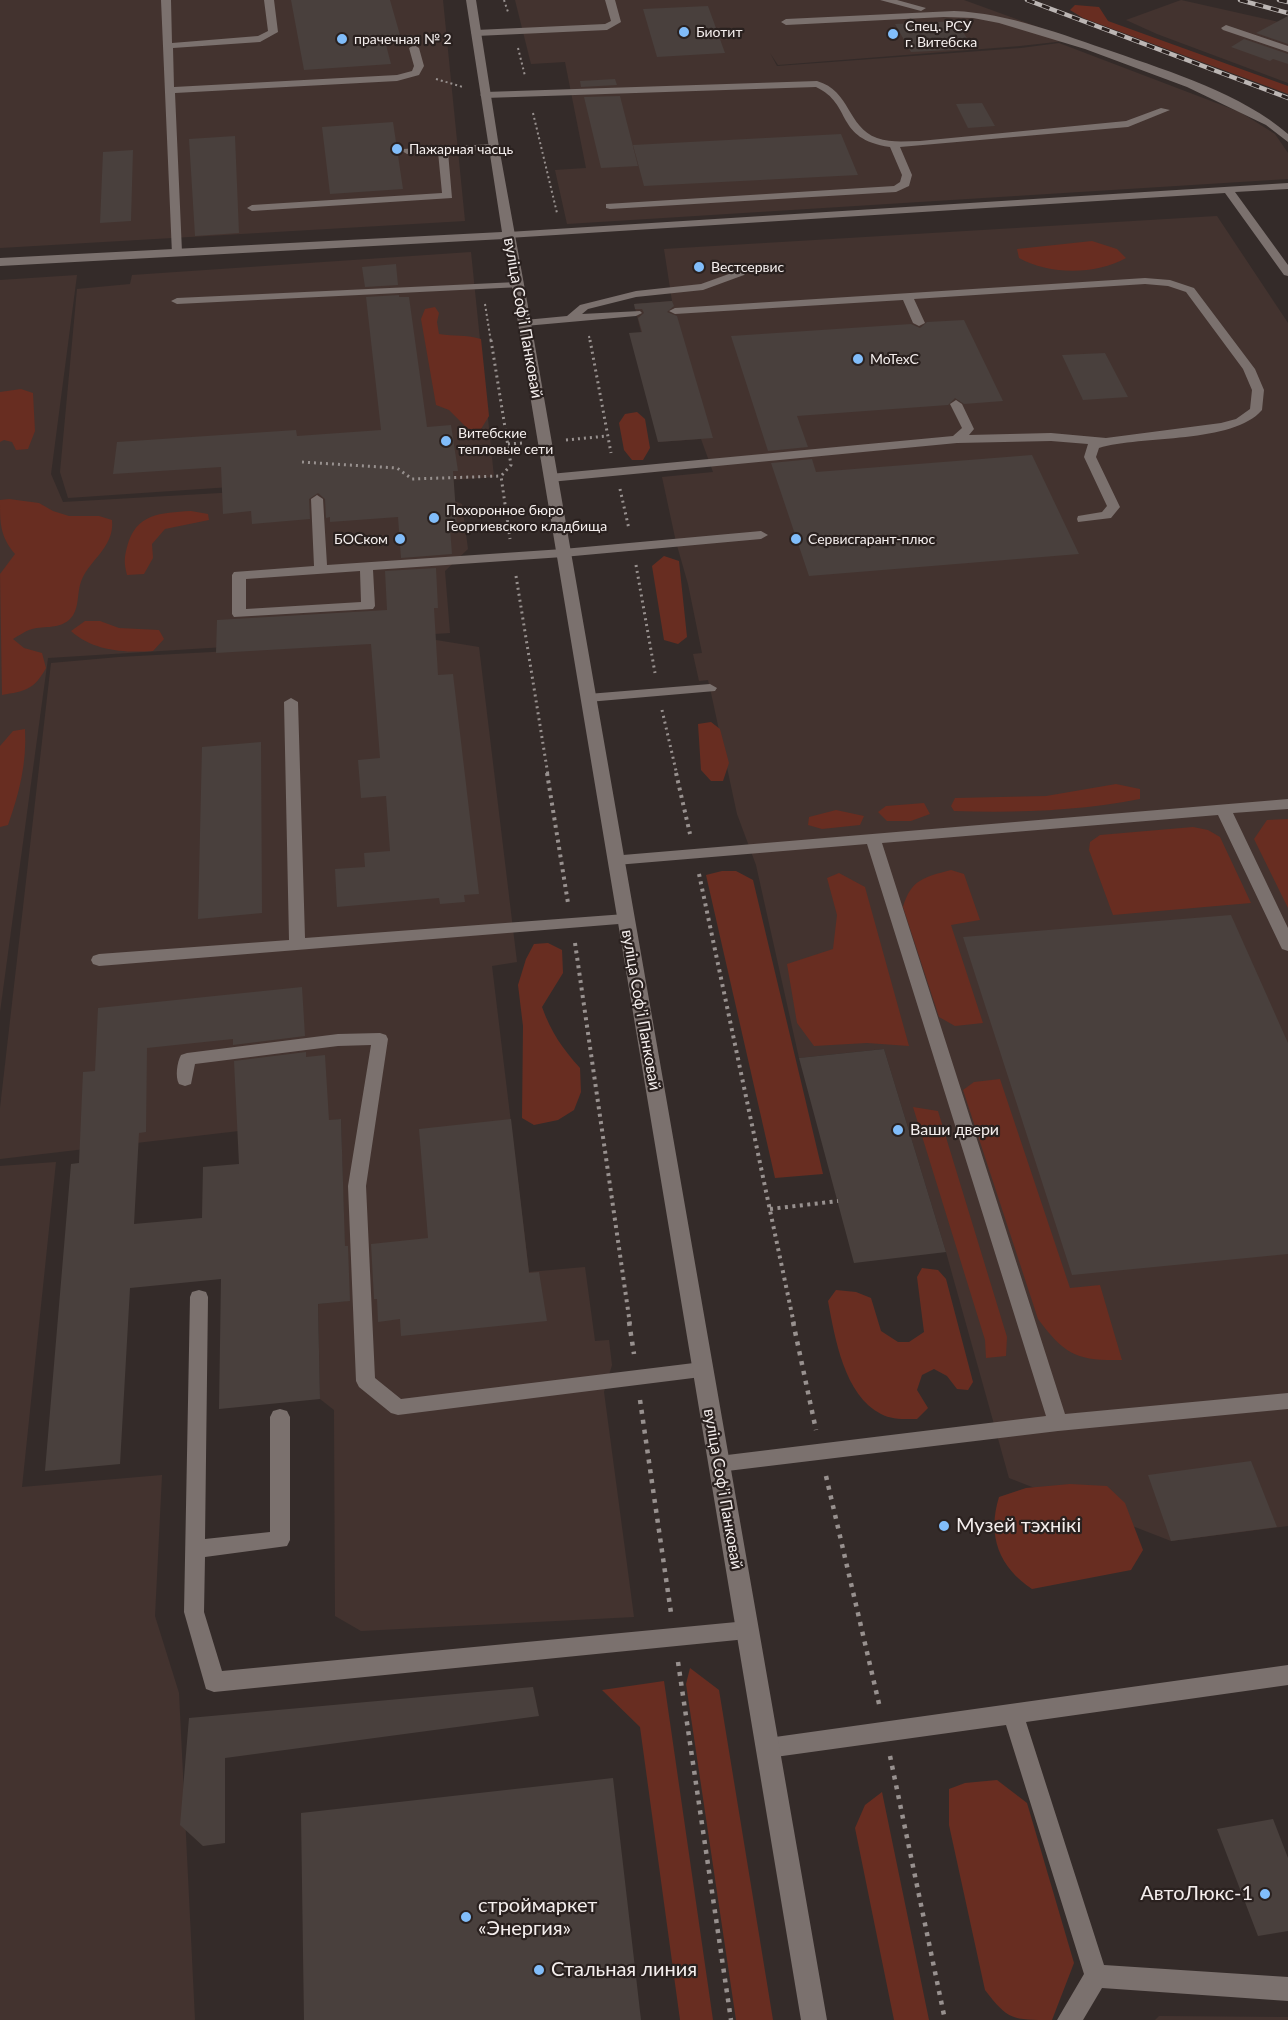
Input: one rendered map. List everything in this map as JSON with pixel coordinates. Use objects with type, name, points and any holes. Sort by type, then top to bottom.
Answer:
[{"type":"street","name":"вуліца Софʼі Панковай","points":[[471,0],[493,147],[525,323],[814,2020]]},
{"type":"street","points":[[0,262],[508,235]]},
{"type":"lane","points":[[166,0],[176,252]]},
{"type":"lane","points":[[167,46],[260,39],[273,32],[269,0]]},
{"type":"lane","points":[[476,33],[607,27],[616,22],[610,0]]},
{"type":"lane","points":[[885,0],[1001,20],[1154,70],[1246,110],[1282,130],[1288,139]]},
{"type":"lane","points":[[786,22],[952,13]]},
{"type":"lane","points":[[1226,28],[1288,49]]},
{"type":"lane","points":[[169,90],[396,78],[416,73],[419,66],[414,48]]},
{"type":"lane","points":[[485,95],[817,84],[827,87],[837,96],[860,134],[876,142],[894,144],[920,144],[1128,124],[1165,111]]},
{"type":"lane","points":[[609,206],[896,189],[905,184],[907,176],[894,144]]},
{"type":"lane","points":[[407,151],[493,147]]},
{"type":"lane","points":[[252,208],[448,196],[443,149]]},
{"type":"lane","points":[[508,235],[1288,186]]},
{"type":"lane","points":[[1228,190],[1288,273]]},
{"type":"lane","points":[[568,320],[584,307],[636,294],[703,287],[740,273]]},
{"type":"lane","points":[[675,311],[1145,281],[1170,284],[1190,290],[1249,369],[1258,390],[1256,410],[1240,422],[1222,427],[1106,442],[1093,446],[1090,458],[1114,507],[1106,514],[1083,519]]},
{"type":"lane","points":[[177,301],[517,285]]},
{"type":"lane","points":[[907,296],[919,323]]},
{"type":"lane","points":[[525,323],[636,313]]},
{"type":"lane","points":[[956,404],[968,429],[957,439]]},
{"type":"lane","points":[[550,478],[957,439],[1051,437],[1106,442]]},
{"type":"lane","points":[[317,499],[321,569]]},
{"type":"lane","points":[[366,566],[368,606],[239,614],[239,575],[321,569],[512,556],[563,553],[762,535]]},
{"type":"lane","points":[[588,698],[710,688]]},
{"type":"lane","points":[[291,702],[297,945]]},
{"type":"lane","points":[[616,861],[694,852],[1288,804]]},
{"type":"lane","points":[[1223,809],[1288,945]]},
{"type":"lane","points":[[873,839],[1058,1423]]},
{"type":"lane","points":[[99,960],[626,919]]},
{"type":"lane","points":[[185,1080],[187,1059],[338,1040],[380,1039],[357,1186],[366,1381],[398,1407],[702,1370]]},
{"type":"lane","points":[[199,1297],[194,1612],[214,1682],[747,1630]]},
{"type":"lane","points":[[719,1464],[1058,1423],[1288,1401]]},
{"type":"lane","points":[[195,1549],[280,1540],[280,1417]]},
{"type":"lane","points":[[768,1748],[1288,1675]]},
{"type":"lane","points":[[1013,1714],[1096,1976],[1069,2020]]},
{"type":"lane","points":[[1096,1976],[1288,1989]]},
{"type":"path","points":[[504,0],[514,31],[561,232]]},
{"type":"path","points":[[416,73],[464,88]]},
{"type":"path","points":[[302,462],[397,468],[412,479],[501,476],[511,465],[482,287]]},
{"type":"path","points":[[586,318],[607,436],[633,546],[658,692],[821,1452],[885,1731],[945,2020]]},
{"type":"path","points":[[566,440],[607,436]]},
{"type":"path","points":[[508,444],[526,443]]},
{"type":"path","points":[[501,476],[572,924],[731,2020]]},
{"type":"path","points":[[770,1209],[838,1201]]},
{"type":"shaded area","points":[[0,0],[443,0],[465,221],[0,248]]},
{"type":"shaded area","points":[[515,0],[964,0],[1074,40],[778,65],[770,53],[777,66],[1021,48],[1059,43],[1240,112],[1275,134],[1288,153],[1288,179],[567,224],[555,170],[586,168],[565,62],[531,64]]},
{"type":"shaded area","points":[[1181,0],[1288,24],[1288,83],[1157,34],[1126,20]]},
{"type":"shaded area","points":[[1075,5],[1099,7],[1108,21],[1288,86],[1288,94],[1083,18],[1070,10]]},
{"type":"shaded area","points":[[1217,216],[1288,323],[1288,1526],[1171,1541],[1009,1478],[946,1252],[884,1049],[799,1058],[756,865],[737,814],[708,680],[699,681],[693,654],[702,653],[662,477],[713,472],[701,439],[658,442],[641,332],[634,304],[672,301],[664,249]]},
{"type":"shaded area","points":[[1092,241],[1117,249],[1126,258],[1101,268],[1058,270],[1031,264],[1019,258],[1017,249]]},
{"type":"shaded area","points":[[471,252],[494,477],[380,485],[378,477],[68,498],[60,472],[77,289],[130,284],[132,275]]},
{"type":"shaded area","points":[[77,275],[51,474],[63,502],[361,485],[422,488],[462,504],[468,549],[445,571],[450,633],[48,658],[0,1012],[0,280]]},
{"type":"shaded area","points":[[435,307],[439,313],[437,322],[439,334],[481,339],[489,416],[481,429],[468,429],[449,410],[436,405],[421,319],[425,309]]},
{"type":"shaded area","points":[[21,389],[33,393],[35,431],[28,449],[16,450],[12,442],[4,440],[0,442],[0,392]]},
{"type":"shaded area","points":[[637,412],[645,419],[650,448],[643,460],[632,460],[624,450],[619,423],[625,414]]},
{"type":"shaded area","points":[[0,500],[39,503],[69,516],[99,516],[112,520],[112,530],[105,547],[83,577],[76,608],[69,620],[60,625],[29,630],[13,639],[24,648],[42,653],[46,668],[42,675],[28,688],[2,695],[0,574],[15,554],[6,541],[2,529]]},
{"type":"shaded area","points":[[191,511],[208,514],[209,520],[165,529],[152,544],[153,558],[144,574],[127,575],[126,551],[136,527],[143,521],[160,514]]},
{"type":"shaded area","points":[[664,556],[679,561],[687,637],[678,644],[664,640],[652,566]]},
{"type":"shaded area","points":[[85,621],[100,621],[119,628],[159,630],[164,639],[153,651],[131,652],[99,647],[71,631]]},
{"type":"shaded area","points":[[436,640],[479,647],[517,962],[492,966],[529,1272],[585,1267],[595,1341],[609,1340],[612,1365],[604,1392],[634,1617],[361,1631],[335,1616],[334,1410],[320,1399],[318,1304],[346,1301],[341,1119],[0,1159],[0,1108],[51,663],[119,657]]},
{"type":"shaded area","points":[[711,722],[720,729],[729,763],[723,781],[711,781],[701,770],[698,724]]},
{"type":"shaded area","points":[[25,729],[25,754],[19,790],[8,825],[0,827],[0,746],[13,731]]},
{"type":"shaded area","points":[[1116,784],[1140,789],[1140,799],[1071,809],[1001,812],[954,811],[951,806],[955,798],[1046,796]]},
{"type":"shaded area","points":[[924,803],[930,814],[911,821],[887,821],[878,812],[886,806]]},
{"type":"shaded area","points":[[836,810],[864,816],[860,825],[822,829],[808,825],[809,817]]},
{"type":"shaded area","points":[[1288,819],[1288,908],[1254,839],[1267,820]]},
{"type":"shaded area","points":[[1193,827],[1208,830],[1220,837],[1251,903],[1113,915],[1089,850],[1090,842],[1100,835]]},
{"type":"shaded area","points":[[951,870],[964,874],[980,920],[951,925],[983,1023],[955,1026],[939,1017],[903,907],[910,890],[920,881]]},
{"type":"shaded area","points":[[722,871],[736,871],[753,880],[823,1174],[775,1178],[706,875]]},
{"type":"shaded area","points":[[839,873],[865,887],[909,1046],[867,1043],[814,1046],[797,1023],[787,964],[833,949],[837,915],[827,878]]},
{"type":"shaded area","points":[[548,943],[562,950],[563,973],[542,1007],[558,1039],[580,1068],[581,1092],[574,1110],[558,1120],[534,1125],[522,1118],[523,1026],[518,985],[526,959],[534,944]]},
{"type":"shaded area","points":[[1000,1079],[1070,1288],[1100,1285],[1122,1360],[1094,1359],[1073,1353],[1056,1341],[1038,1319],[963,1090],[974,1082]]},
{"type":"shaded area","points":[[913,1107],[938,1111],[1007,1337],[1006,1356],[986,1358],[985,1340]]},
{"type":"shaded area","points":[[56,1162],[22,1487],[162,1475],[155,1616],[179,1693],[195,2020],[0,2020],[0,1166]]},
{"type":"shaded area","points":[[922,1268],[938,1270],[946,1279],[973,1382],[968,1390],[957,1389],[947,1376],[934,1369],[922,1375],[917,1390],[928,1408],[917,1419],[899,1419],[881,1414],[858,1394],[843,1364],[828,1301],[836,1290],[856,1292],[871,1298],[881,1331],[898,1342],[909,1342],[924,1332],[917,1277]]},
{"type":"shaded area","points":[[1070,1484],[1107,1486],[1125,1503],[1143,1550],[1131,1570],[1032,1589],[1011,1571],[999,1549],[994,1525],[999,1497],[1026,1488]]},
{"type":"shaded area","points":[[690,1668],[719,1690],[773,2020],[736,2020],[686,1684]]},
{"type":"shaded area","points":[[664,1681],[713,2020],[680,2020],[640,1727],[602,1690]]},
{"type":"shaded area","points":[[997,1780],[1027,1803],[1074,1963],[1052,2020],[1028,2020],[1012,2016],[1006,2013],[985,1990],[949,1825],[949,1789],[965,1783]]},
{"type":"shaded area","points":[[882,1792],[929,2020],[894,2020],[855,1828],[865,1805]]},
{"type":"shaded area","points":[[1159,2016],[1288,2017],[1288,2020],[1155,2020]]},
{"type":"building","name":"прачечная № 2","points":[[291,0],[390,0],[400,35],[384,37],[391,64],[304,70]]},
{"type":"building","name":"Биотит","points":[[708,6],[725,53],[657,57],[643,9]]},
{"type":"building","points":[[1288,16],[1288,44],[1256,33]]},
{"type":"building","points":[[957,21],[973,49],[911,52],[895,24]]},
{"type":"building","points":[[1244,39],[1288,54],[1288,64],[1273,59],[1270,61],[1231,47]]},
{"type":"building","points":[[615,79],[617,85],[581,87],[580,81]]},
{"type":"building","points":[[620,96],[638,166],[601,168],[584,97]]},
{"type":"building","points":[[982,103],[995,126],[968,128],[956,104]]},
{"type":"building","points":[[393,122],[403,189],[330,194],[322,127]]},
{"type":"building","points":[[841,134],[858,175],[644,186],[633,145]]},
{"type":"building","points":[[235,136],[239,233],[195,236],[189,139]]},
{"type":"building","points":[[133,150],[131,221],[100,223],[103,152]]},
{"type":"building","points":[[396,264],[398,285],[365,287],[362,267]]},
{"type":"building","points":[[399,295],[399,297],[409,297],[427,427],[451,425],[458,471],[453,471],[457,527],[450,528],[452,554],[401,558],[398,517],[330,522],[330,517],[326,518],[325,499],[318,493],[309,499],[310,519],[252,524],[251,511],[223,514],[221,467],[113,474],[117,442],[296,430],[297,436],[381,430],[366,297]]},
{"type":"building","points":[[672,301],[674,306],[667,312],[677,316],[713,438],[658,442],[629,333],[642,332],[638,318],[644,313],[642,309],[635,309],[634,304]]},
{"type":"building","points":[[964,320],[1003,401],[964,404],[955,398],[948,405],[797,416],[808,447],[768,451],[731,336],[911,324],[920,328],[927,322]]},
{"type":"building","points":[[1105,353],[1128,397],[1083,400],[1062,355]]},
{"type":"building","points":[[1032,455],[1079,554],[809,576],[771,463],[812,459],[816,472]]},
{"type":"building","points":[[436,568],[438,608],[434,608],[438,675],[453,674],[479,894],[464,895],[465,902],[440,904],[439,898],[337,907],[335,869],[365,867],[364,853],[390,851],[386,796],[361,798],[358,760],[380,758],[371,644],[216,653],[217,620],[387,610],[385,571]]},
{"type":"building","points":[[261,742],[262,913],[198,919],[202,747]]},
{"type":"building","points":[[1231,915],[1288,1043],[1288,1254],[1072,1275],[963,937]]},
{"type":"building","points":[[302,987],[305,1036],[233,1045],[233,1039],[147,1048],[146,1132],[139,1133],[134,1224],[202,1218],[203,1167],[239,1164],[234,1061],[306,1052],[306,1057],[325,1055],[329,1120],[341,1119],[345,1246],[348,1246],[350,1301],[318,1304],[320,1399],[219,1409],[221,1279],[130,1288],[120,1464],[45,1471],[71,1164],[79,1163],[83,1072],[95,1071],[98,1008]]},
{"type":"building","points":[[884,1049],[946,1252],[854,1263],[799,1058]]},
{"type":"building","points":[[511,1119],[529,1273],[539,1272],[547,1321],[401,1336],[400,1319],[378,1322],[377,1299],[374,1299],[371,1244],[428,1238],[419,1129]]},
{"type":"building","points":[[1251,1461],[1277,1527],[1171,1541],[1148,1475]]},
{"type":"building","points":[[533,1687],[539,1716],[225,1758],[225,1843],[203,1846],[180,1825],[189,1718]]},
{"type":"building","name":"строймаркет «Энергия»","points":[[613,1778],[641,2020],[304,2020],[301,1813]]},
{"type":"building","name":"АвтоЛюкс-1","points":[[1273,1819],[1288,1858],[1288,1931],[1258,1936],[1217,1829]]},
{"type":"railway","points":[[1027,0],[1288,98]]},
{"type":"railway","points":[[1240,0],[1288,13]]},
{"type":"railway","points":[[1279,0],[1288,2]]},
{"type":"place","name":"Биотит","points":[[684,32]]},
{"type":"place","name":"Спец. РСУ г. Витебска","points":[[893,34]]},
{"type":"place","name":"прачечная № 2","points":[[342,39]]},
{"type":"place","name":"Пажарная часць","points":[[397,149]]},
{"type":"place","name":"Вестсервис","points":[[699,267]]},
{"type":"place","name":"MoTexC","points":[[858,359]]},
{"type":"place","name":"Витебские тепловые сети","points":[[446,441]]},
{"type":"place","name":"Похоронное бюро Георгиевского кладбища","points":[[434,518]]},
{"type":"place","name":"БОСком","points":[[400,539]]},
{"type":"place","name":"Сервисгарант-плюс","points":[[796,539]]},
{"type":"place","name":"Ваши двери","points":[[898,1130]]},
{"type":"place","name":"Музей тэхнікі","points":[[944,1526]]},
{"type":"place","name":"АвтоЛюкс-1","points":[[1265,1894]]},
{"type":"place","name":"строймаркет «Энергия»","points":[[466,1917]]},
{"type":"place","name":"Стальная линия","points":[[539,1970]]}]
